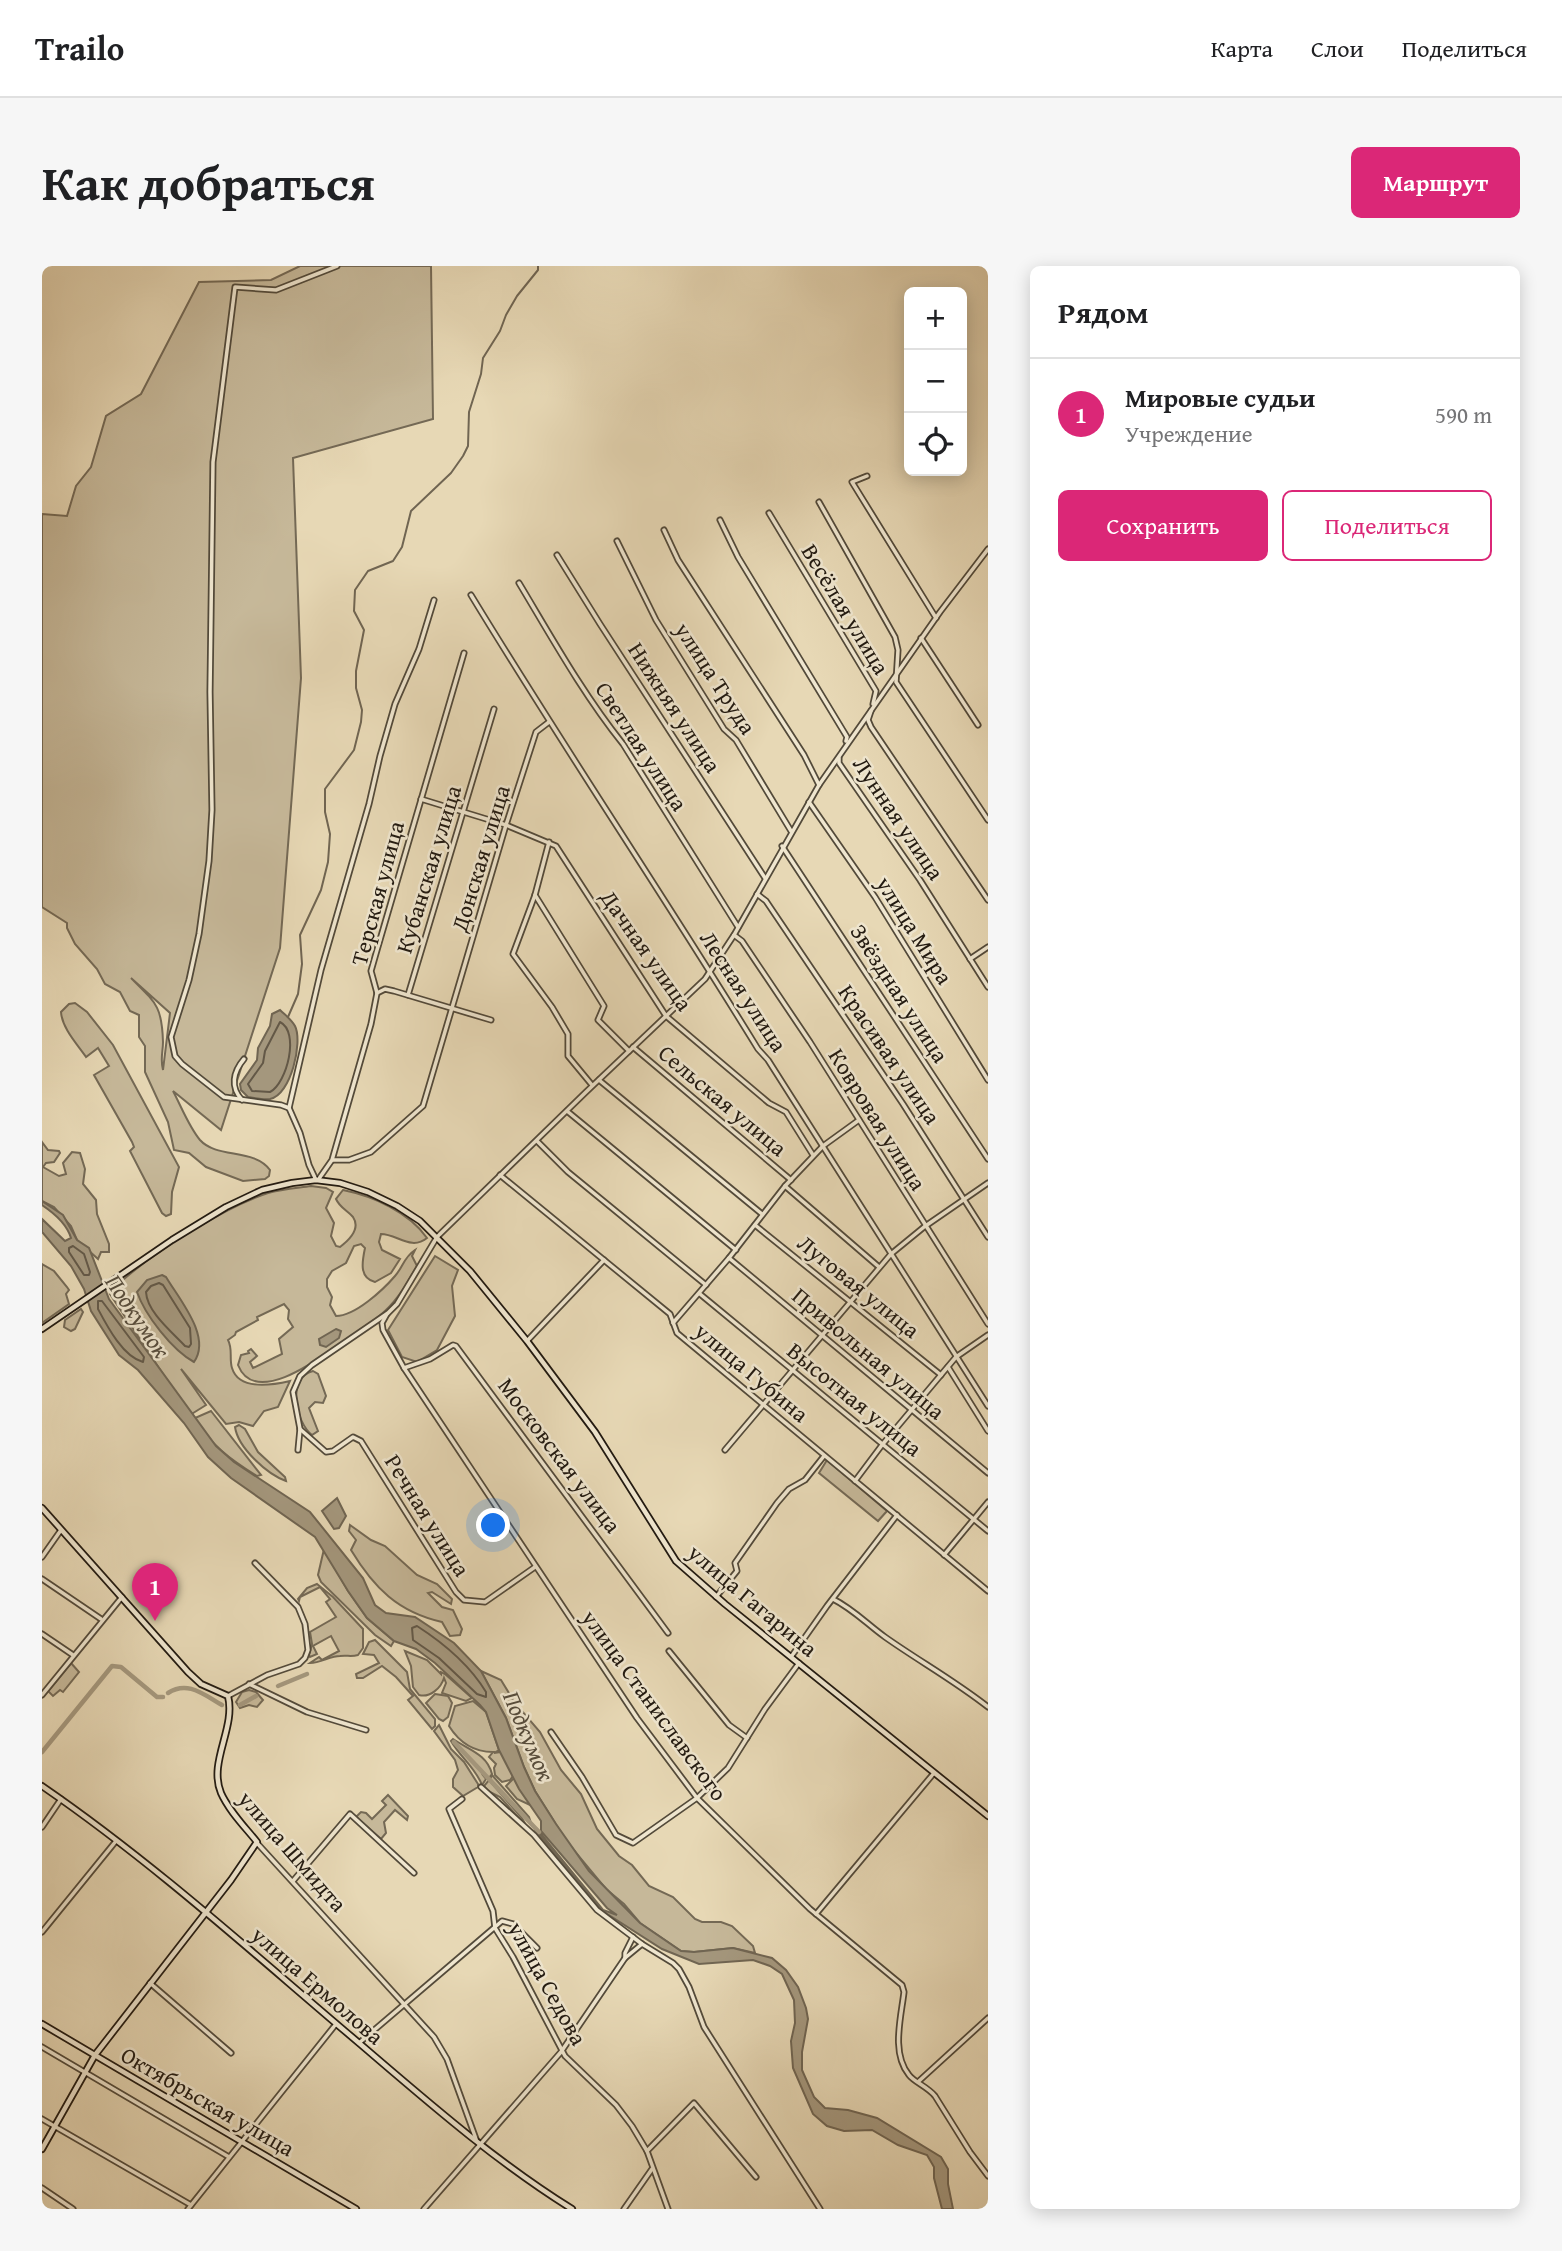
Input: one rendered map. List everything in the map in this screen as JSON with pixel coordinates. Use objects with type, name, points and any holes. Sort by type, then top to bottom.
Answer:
[{"type":"street","points":[[42,1329],[172,1240],[226,1207],[262,1191],[317,1180],[289,1108],[224,1097],[176,1056],[171,1037],[205,907],[212,819],[210,691],[214,448],[234,287],[276,289],[337,266]]},
{"type":"street","points":[[867,476],[852,482],[936,618]]},
{"type":"street","points":[[819,502],[895,637],[898,650],[896,682],[988,820]]},
{"type":"street","name":"Весёлая улица","points":[[769,513],[876,691],[868,720],[871,727],[988,900]]},
{"type":"street","name":"Лунная улица","points":[[720,520],[738,557],[847,737],[839,763],[920,880],[988,987]]},
{"type":"street","points":[[664,530],[684,569],[804,755],[819,785]]},
{"type":"street","name":"улица Труда","points":[[617,541],[656,620],[724,729],[736,740],[791,831]]},
{"type":"street","points":[[298,1450],[300,1429],[293,1392],[300,1376],[388,1313],[405,1292],[438,1237],[710,972],[734,935],[782,846],[843,748],[988,549]]},
{"type":"street","name":"Нижняя улица","points":[[557,555],[765,878]]},
{"type":"street","name":"Светлая улица","points":[[519,583],[738,927]]},
{"type":"street","name":"Лесная улица","points":[[471,595],[549,722],[988,1406]]},
{"type":"street","points":[[289,1108],[321,970],[369,804],[380,756],[395,704],[419,649],[434,600]]},
{"type":"street","points":[[922,638],[978,725]]},
{"type":"street","name":"Терская улица","points":[[317,1180],[332,1160],[371,1024],[377,993],[372,971],[464,653]]},
{"type":"street","name":"Кубанская улица","points":[[408,995],[494,709]]},
{"type":"street","name":"Донская улица","points":[[452,1009],[536,732],[549,722]]},
{"type":"street","points":[[421,799],[506,825],[549,842],[535,895],[513,954],[568,1034],[568,1056],[592,1085]]},
{"type":"street","name":"улица Мира","points":[[809,802],[875,897],[988,1080]]},
{"type":"street","name":"Дачная улица","points":[[549,842],[556,846],[666,1016],[769,1103],[786,1112],[813,1155]]},
{"type":"street","name":"Звёздная улица","points":[[782,846],[988,1159]]},
{"type":"street","name":"Красивая улица","points":[[757,894],[766,901],[903,1104],[988,1237]]},
{"type":"street","name":"Сельская улица","points":[[535,895],[604,1006],[598,1020],[791,1180]]},
{"type":"street","name":"Ковровая улица","points":[[734,935],[750,952],[988,1324]]},
{"type":"street","points":[[970,959],[988,947]]},
{"type":"street","points":[[377,993],[385,989],[491,1020]]},
{"type":"street","points":[[332,1160],[349,1160],[371,1152],[423,1106],[452,1009]]},
{"type":"street","points":[[243,1100],[237,1094],[234,1078],[237,1067],[244,1059]]},
{"type":"street","points":[[599,1080],[762,1214]]},
{"type":"street","points":[[567,1111],[736,1250]]},
{"type":"street","points":[[673,1324],[813,1155],[859,1120]]},
{"type":"street","points":[[537,1142],[568,1172],[706,1285]]},
{"type":"street","name":"улица Губина","points":[[500,1175],[670,1314],[677,1333],[988,1591]]},
{"type":"street","name":"улица Гагарина","points":[[317,1180],[340,1183],[378,1197],[420,1221],[438,1237],[470,1271],[527,1341],[595,1432],[676,1561],[716,1597],[988,1816]]},
{"type":"street","points":[[725,1450],[891,1254],[924,1227],[988,1183]]},
{"type":"street","name":"Сельская улица","points":[[785,1186],[879,1267]]},
{"type":"street","name":"Луговая улица","points":[[755,1224],[941,1376]]},
{"type":"street","name":"Привольная улица","points":[[729,1258],[988,1473]]},
{"type":"street","points":[[527,1341],[604,1260]]},
{"type":"street","name":"Высотная улица","points":[[700,1294],[988,1531]]},
{"type":"street","name":"улица Станиславского","points":[[388,1313],[382,1323],[383,1330],[404,1368],[637,1718],[697,1798],[816,1914],[902,1985],[904,1992],[898,2036],[900,2056],[910,2077],[919,2081]]},
{"type":"street","points":[[855,1481],[956,1357],[988,1335]]},
{"type":"street","name":"Московская улица","points":[[404,1368],[456,1346],[668,1633]]},
{"type":"street","points":[[948,1367],[988,1431]]},
{"type":"street","name":"Речная улица","points":[[300,1429],[326,1452],[333,1451],[353,1437],[361,1441],[456,1592],[464,1600],[485,1602],[535,1567]]},
{"type":"street","points":[[716,1597],[737,1572],[735,1563],[777,1503],[789,1489],[805,1480],[824,1456]]},
{"type":"street","points":[[944,1555],[988,1502]]},
{"type":"street","points":[[42,1508],[193,1677],[201,1684],[228,1696],[248,1684],[299,1664],[308,1650],[305,1624],[298,1608],[255,1563]]},
{"type":"street","points":[[791,1657],[897,1515]]},
{"type":"street","points":[[42,1557],[61,1530]]},
{"type":"street","points":[[42,1579],[102,1620]]},
{"type":"street","points":[[43,1692],[122,1597]]},
{"type":"street","points":[[833,1599],[847,1606],[885,1636],[946,1675],[988,1707]]},
{"type":"street","points":[[42,1634],[73,1655]]},
{"type":"street","points":[[669,1651],[729,1725],[747,1738]]},
{"type":"street","points":[[551,1732],[617,1835],[633,1843],[697,1798],[728,1768],[799,1663]]},
{"type":"street","points":[[248,1684],[307,1712],[366,1730]]},
{"type":"street","name":"улица Шмидта","points":[[228,1696],[230,1715],[219,1763],[219,1785],[226,1802],[257,1842],[434,2037],[447,2059],[479,2144]]},
{"type":"street","points":[[816,1914],[934,1773]]},
{"type":"street","name":"улица Ермолова","points":[[42,1786],[205,1912],[479,2144],[572,2209]]},
{"type":"street","points":[[481,1787],[534,1835],[597,1910],[679,1969],[689,1987],[704,2028],[820,2209]]},
{"type":"street","points":[[42,1828],[61,1799]]},
{"type":"street","name":"улица Седова","points":[[462,1799],[449,1809],[494,1911],[495,1928],[565,2056],[616,2105],[646,2151],[668,2209]]},
{"type":"street","points":[[293,1881],[349,1814],[414,1873]]},
{"type":"street","points":[[42,1932],[116,1841]]},
{"type":"street","points":[[42,2149],[96,2055],[257,1842]]},
{"type":"street","points":[[359,2043],[502,1922],[508,1922],[522,1931],[537,1948]]},
{"type":"street","points":[[625,1958],[633,1937]]},
{"type":"street","points":[[424,2209],[563,2049],[625,1958],[642,1944]]},
{"type":"street","points":[[150,1983],[231,2053]]},
{"type":"street","points":[[988,2018],[919,2081],[935,2096],[988,2176]]},
{"type":"street","name":"Октябрьская улица","points":[[42,2024],[356,2209]]},
{"type":"street","points":[[42,2119],[190,2207],[336,2024]]},
{"type":"street","points":[[42,2047],[229,2157]]},
{"type":"street","points":[[646,2151],[694,2103],[756,2177]]},
{"type":"street","points":[[624,2209],[652,2169]]},
{"type":"street","points":[[42,2188],[73,2209]]},
{"type":"shaded area","points":[[300,266],[431,266],[433,419],[293,458],[301,678],[280,948],[221,1130],[173,1091],[189,1123],[207,1146],[255,1159],[270,1170],[265,1179],[243,1181],[206,1167],[189,1153],[174,1150],[168,1122],[145,1072],[145,1046],[139,1037],[139,1015],[130,1011],[120,992],[105,984],[97,969],[75,944],[67,923],[42,907],[42,514],[67,516],[76,486],[91,467],[106,416],[141,394],[199,282],[271,280]],"holes":[[[131,978],[170,1013],[163,1070],[159,1013],[152,1000]]]},
{"type":"shaded area","points":[[75,1003],[87,1012],[113,1045],[179,1167],[172,1192],[171,1214],[166,1216],[162,1213],[130,1151],[134,1147],[132,1142],[94,1075],[109,1066],[98,1048],[86,1057],[64,1024],[61,1012],[69,1004]]},
{"type":"shaded area","points":[[42,1142],[48,1150],[60,1153],[54,1162],[46,1163],[43,1167],[59,1176],[66,1174],[63,1163],[72,1152],[80,1153],[85,1169],[83,1184],[96,1200],[97,1214],[109,1244],[109,1252],[101,1252],[98,1259],[77,1240],[71,1226],[54,1207],[42,1201]]},
{"type":"shaded area","points":[[311,1186],[333,1192],[326,1208],[334,1223],[331,1236],[336,1246],[340,1247],[355,1230],[353,1217],[336,1199],[343,1190],[390,1206],[410,1220],[427,1238],[415,1243],[381,1234],[379,1242],[382,1250],[400,1259],[391,1273],[375,1282],[364,1273],[365,1248],[361,1244],[354,1246],[346,1263],[332,1271],[327,1279],[327,1287],[332,1297],[330,1305],[336,1316],[352,1312],[376,1295],[415,1250],[412,1256],[417,1266],[395,1301],[375,1320],[304,1368],[273,1381],[258,1382],[246,1377],[238,1365],[241,1355],[249,1353],[251,1349],[257,1356],[250,1362],[253,1368],[282,1354],[279,1339],[293,1327],[288,1319],[289,1310],[284,1304],[257,1317],[258,1320],[236,1332],[228,1340],[231,1365],[236,1375],[249,1383],[266,1385],[290,1381],[278,1407],[264,1411],[253,1426],[239,1422],[226,1424],[181,1369],[206,1405],[190,1415],[110,1294],[124,1279],[155,1255],[213,1218],[268,1193]]},
{"type":"shaded area","points":[[435,1256],[458,1270],[452,1286],[455,1316],[437,1350],[417,1362],[402,1357],[388,1330]]},
{"type":"shaded area","points":[[42,1264],[54,1271],[67,1287],[69,1304],[42,1323]]},
{"type":"shaded area","points":[[81,1309],[83,1312],[75,1329],[71,1331],[64,1327],[65,1320]]},
{"type":"shaded area","points":[[313,1371],[318,1374],[326,1396],[323,1403],[315,1402],[309,1408],[318,1431],[312,1435],[302,1421],[296,1401],[299,1382]]},
{"type":"shaded area","points":[[211,1411],[261,1475],[257,1476],[238,1464],[207,1436],[195,1418]]},
{"type":"shaded area","points":[[239,1425],[245,1429],[258,1452],[286,1481],[262,1466],[247,1451],[237,1435],[235,1427]]},
{"type":"shaded area","points":[[827,1460],[887,1511],[878,1521],[819,1473]]},
{"type":"shaded area","points":[[350,1525],[385,1546],[417,1575],[437,1584],[452,1599],[451,1604],[432,1592],[428,1593],[442,1607],[453,1610],[462,1629],[460,1635],[450,1636],[442,1622],[412,1612],[378,1587],[351,1550],[356,1540],[349,1531]]},
{"type":"shaded area","points":[[324,1549],[367,1618],[394,1641],[391,1646],[375,1635],[321,1582],[318,1575]]},
{"type":"shaded area","points":[[317,1584],[363,1629],[363,1648],[358,1655],[336,1656],[318,1662],[310,1663],[319,1657],[322,1660],[339,1651],[331,1636],[313,1646],[317,1654],[310,1657],[309,1655],[312,1644],[310,1632],[336,1617],[326,1602],[330,1599],[320,1587],[300,1597],[299,1601],[298,1599],[307,1588]]},
{"type":"shaded area","points":[[390,1624],[403,1628],[405,1636],[396,1639],[389,1630]]},
{"type":"shaded area","points":[[375,1640],[407,1672],[410,1689],[435,1719],[432,1729],[408,1700],[413,1696],[382,1666],[363,1678],[357,1678],[356,1674],[379,1663],[374,1655],[363,1654],[369,1642]]},
{"type":"shaded area","points":[[405,1651],[427,1660],[472,1698],[466,1701],[442,1693],[446,1683],[444,1678],[434,1691],[419,1695],[413,1687],[411,1666]]},
{"type":"shaded area","points":[[71,1663],[79,1672],[63,1692],[60,1690],[53,1696],[48,1691]]},
{"type":"shaded area","points":[[481,1671],[501,1680],[515,1703],[540,1732],[561,1770],[581,1794],[597,1829],[619,1856],[632,1865],[649,1886],[673,1897],[695,1919],[732,1926],[753,1946],[755,1953],[733,1948],[681,1951],[640,1923],[624,1904],[606,1889],[567,1842],[535,1791],[506,1718]]},
{"type":"shaded area","points":[[242,1692],[256,1692],[263,1700],[257,1707],[249,1705],[240,1708],[236,1702]]},
{"type":"shaded area","points":[[435,1694],[448,1696],[452,1703],[448,1717],[443,1721],[426,1703]]},
{"type":"shaded area","points":[[473,1701],[486,1712],[499,1750],[494,1753],[501,1750],[513,1776],[510,1780],[502,1782],[495,1775],[496,1764],[489,1757],[493,1752],[468,1745],[457,1737],[449,1726],[455,1706]]},
{"type":"shaded area","points":[[439,1725],[451,1749],[464,1762],[478,1784],[478,1787],[463,1796],[453,1787],[453,1779],[458,1770],[455,1760],[434,1731]]},
{"type":"shaded area","points":[[453,1739],[477,1753],[490,1767],[492,1774],[488,1779],[482,1774],[486,1779],[482,1785],[451,1741]]},
{"type":"shaded area","points":[[492,1775],[529,1817],[531,1823],[490,1779]]},
{"type":"shaded area","points":[[514,1778],[530,1805],[517,1799],[506,1786]]},
{"type":"shaded area","points":[[489,1780],[527,1827],[500,1797],[488,1791],[484,1786]]},
{"type":"shaded area","points":[[388,1795],[408,1816],[407,1820],[395,1810],[384,1822],[386,1833],[381,1839],[356,1817],[361,1812],[372,1819],[386,1805],[382,1801]]},
{"type":"water","points":[[280,1010],[295,1026],[297,1034],[296,1055],[289,1078],[284,1088],[270,1099],[248,1097],[241,1090],[240,1084],[257,1060],[258,1048],[270,1026],[272,1014]]},
{"type":"water","points":[[42,1201],[63,1215],[77,1240],[89,1248],[109,1299],[216,1446],[234,1462],[310,1512],[363,1578],[375,1605],[386,1613],[415,1617],[454,1643],[481,1671],[506,1718],[535,1791],[589,1871],[640,1923],[681,1951],[733,1948],[772,1958],[786,1970],[798,1987],[806,2008],[808,2019],[802,2052],[802,2070],[814,2097],[825,2108],[848,2110],[877,2118],[941,2157],[948,2169],[953,2209],[942,2209],[934,2167],[927,2155],[898,2145],[872,2130],[844,2131],[827,2126],[813,2114],[793,2068],[791,2041],[795,2023],[794,2000],[782,1974],[753,1960],[699,1964],[662,1949],[601,1910],[535,1830],[537,1829],[603,1910],[617,1915],[607,1908],[541,1831],[541,1821],[519,1789],[499,1750],[486,1712],[480,1705],[435,1663],[416,1649],[394,1641],[367,1618],[315,1537],[231,1478],[208,1457],[184,1423],[138,1370],[119,1355],[91,1311],[84,1289],[71,1266],[42,1232],[42,1219],[65,1241],[71,1238],[63,1224],[42,1205]]},
{"type":"water","points":[[162,1275],[166,1277],[192,1318],[199,1341],[194,1362],[160,1331],[137,1292],[147,1280]]},
{"type":"water","points":[[336,1329],[341,1331],[339,1338],[326,1347],[320,1345],[319,1339]]},
{"type":"water","points":[[337,1498],[346,1516],[339,1528],[334,1529],[322,1511]]},
{"type":"waterway","points":[[288,1017],[298,994],[302,964],[300,935],[321,890],[328,862],[330,834],[325,812],[325,789],[354,750],[361,722],[362,710],[356,688],[356,671],[364,630],[354,611],[355,590],[368,571],[393,561],[402,547],[411,511],[451,473],[463,456],[468,446],[469,412],[483,358],[517,296],[538,270],[538,266]]},
{"type":"waterway","points":[[42,1752],[112,1666],[121,1667],[157,1697],[163,1697]]},
{"type":"waterway","points":[[278,1686],[307,1674]]},
{"type":"waterway","points":[[168,1693],[175,1689],[189,1688],[222,1705]]},
{"type":"waterway","points":[[240,1705],[256,1696]]},
{"type":"waterway","points":[[454,1742],[539,1832]]},
{"type":"place","name":"Мировые судьи","points":[[155,1621]]},
{"type":"water label","name":"Подкумок","points":[[138,1316]]},
{"type":"water label","name":"Подкумок","points":[[529,1736]]}]
